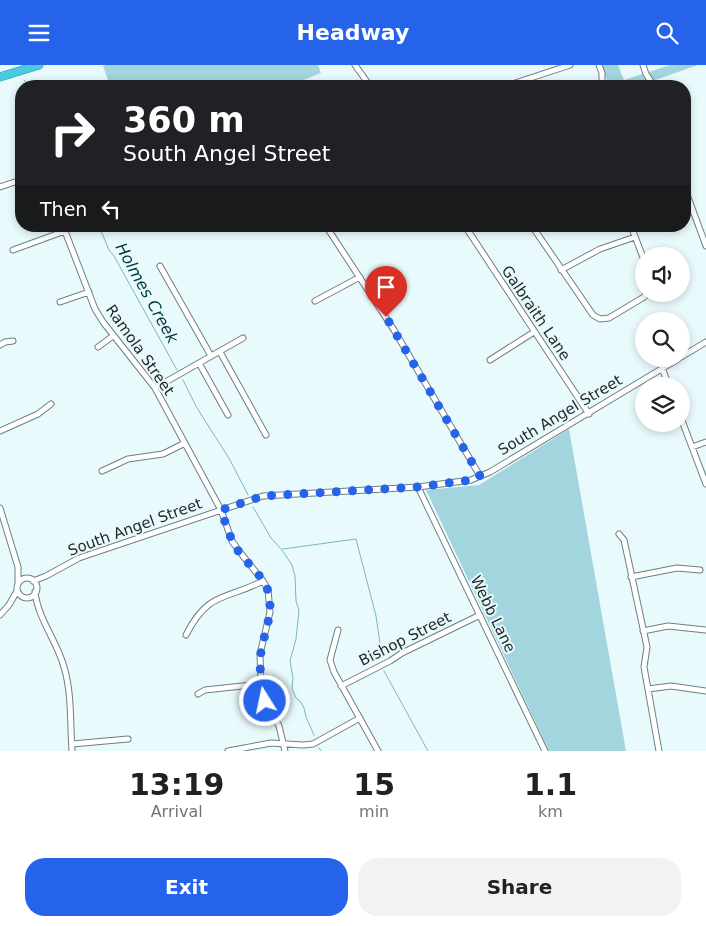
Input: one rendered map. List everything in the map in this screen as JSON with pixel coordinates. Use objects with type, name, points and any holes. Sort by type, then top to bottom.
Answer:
[{"type":"highway","points":[[0,77],[39,65]]},
{"type":"street","points":[[355,65],[366,80]]},
{"type":"street","points":[[524,80],[570,65]]},
{"type":"street","points":[[599,65],[602,80]]},
{"type":"street","points":[[643,65],[650,80]]},
{"type":"street","points":[[0,187],[15,182]]},
{"type":"street","points":[[691,206],[706,247]]},
{"type":"street","points":[[13,250],[57,232]]},
{"type":"street","name":"Ramola Street","points":[[65,232],[96,309],[113,336],[155,388],[221,510],[232,541],[263,581]]},
{"type":"street","points":[[330,232],[394,330],[480,476]]},
{"type":"street","name":"Galbraith Lane","points":[[469,232],[589,414]]},
{"type":"street","points":[[536,232],[593,315],[600,319],[609,319],[636,302]]},
{"type":"street","points":[[633,232],[639,247]]},
{"type":"street","points":[[562,270],[600,249],[635,237]]},
{"type":"street","points":[[160,266],[211,356]]},
{"type":"street","points":[[315,301],[360,277]]},
{"type":"street","points":[[60,303],[89,292]]},
{"type":"street","points":[[490,360],[534,333]]},
{"type":"street","points":[[98,347],[113,336]]},
{"type":"street","points":[[155,388],[243,338]]},
{"type":"street","points":[[0,345],[13,341]]},
{"type":"street","points":[[690,351],[706,341]]},
{"type":"street","points":[[220,352],[266,435]]},
{"type":"street","points":[[199,363],[228,415]]},
{"type":"street","points":[[662,368],[666,377]]},
{"type":"street","name":"South Angel Street","points":[[30,580],[46,576],[79,558],[263,496],[418,487],[471,480],[490,472],[589,414],[662,368]]},
{"type":"street","points":[[0,431],[38,414],[51,404]]},
{"type":"street","points":[[686,432],[706,484]]},
{"type":"street","points":[[692,447],[706,442]]},
{"type":"street","points":[[102,471],[128,459],[163,454],[185,443]]},
{"type":"street","name":"Webb Lane","points":[[418,487],[545,751]]},
{"type":"street","points":[[0,615],[9,605],[17,591],[18,583],[18,567],[1,510]]},
{"type":"street","points":[[619,534],[624,540],[647,647],[644,667],[659,751]]},
{"type":"street","points":[[18,567],[30,580],[36,591],[39,609],[64,666],[68,684],[72,751]]},
{"type":"street","points":[[631,577],[677,568],[700,570]]},
{"type":"street","name":"South Angel Street","points":[[36,591],[46,576]]},
{"type":"street","points":[[18,583],[22,579],[30,580]]},
{"type":"street","points":[[186,635],[193,621],[204,607],[228,593],[247,589],[263,581],[268,590],[270,613],[260,654],[261,684],[265,701],[279,726],[284,751]]},
{"type":"street","points":[[17,591],[39,609]]},
{"type":"street","points":[[9,605],[31,597],[36,591]]},
{"type":"street","name":"Bishop Street","points":[[342,685],[480,615]]},
{"type":"street","points":[[643,631],[668,626],[706,631]]},
{"type":"street","points":[[338,630],[330,660],[334,672],[378,751]]},
{"type":"street","points":[[198,694],[205,690],[261,684]]},
{"type":"street","points":[[648,689],[671,686],[706,691]]},
{"type":"street","points":[[228,751],[271,743],[313,744],[360,718]]},
{"type":"street","points":[[72,744],[128,739]]},
{"type":"shaded area","points":[[318,65],[321,73],[303,80],[108,80],[103,66]]},
{"type":"shaded area","points":[[602,65],[618,65],[624,80],[607,80]]},
{"type":"shaded area","points":[[670,65],[698,65],[655,80],[624,80]]},
{"type":"shaded area","points":[[569,429],[626,751],[549,751],[426,490],[479,485]]},
{"type":"waterway","name":"Holmes Creek","points":[[102,232],[109,250],[177,370]]},
{"type":"waterway","name":"Holmes Creek","points":[[183,380],[197,408],[230,460],[248,495]]},
{"type":"waterway","name":"Holmes Creek","points":[[253,507],[271,538],[292,565],[295,576],[296,601],[299,610],[296,639],[290,661],[293,678],[292,689],[304,708],[314,735]]},
{"type":"waterway","points":[[283,549],[356,539],[376,616],[382,657]]},
{"type":"waterway","points":[[384,671],[428,751]]},
{"type":"route","points":[[265,701],[261,684],[260,654],[270,613],[268,590],[232,541],[221,510],[263,496],[418,487],[471,480],[480,476],[386,317]]}]
